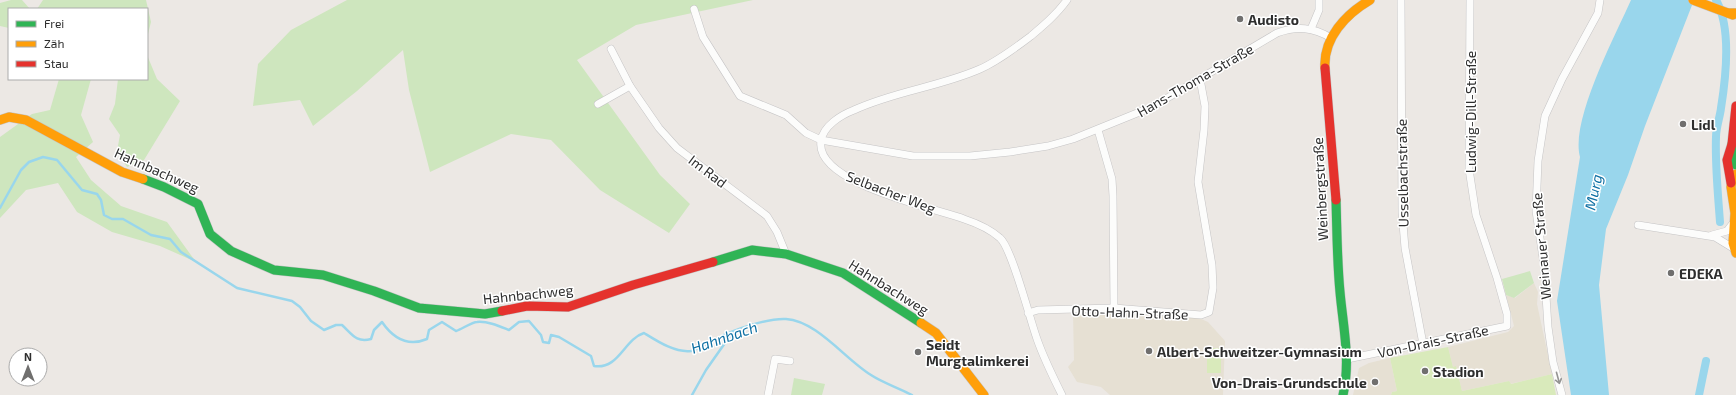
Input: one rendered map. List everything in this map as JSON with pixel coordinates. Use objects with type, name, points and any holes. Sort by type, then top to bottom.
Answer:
[{"type":"street","points":[[694,9],[703,37],[740,96],[786,115],[806,133],[821,140],[830,125],[851,111],[877,99],[961,77],[982,69],[999,59],[1045,24],[1061,8],[1066,0]]},
{"type":"street","points":[[1311,29],[1319,10],[1319,0]]},
{"type":"street","name":"Weinbergstraße","points":[[1344,395],[1347,377],[1347,359],[1340,290],[1335,190],[1325,64],[1326,52],[1331,38],[1348,16],[1370,0]]},
{"type":"street","name":"Usselbachstraße","points":[[1401,0],[1402,212],[1405,248],[1423,344]]},
{"type":"street","name":"Ludwig-Dill-Straße","points":[[1470,0],[1469,169],[1476,216],[1507,314]]},
{"type":"street","name":"Weinauer Straße","points":[[1562,395],[1553,362],[1548,327],[1542,245],[1536,211],[1539,146],[1545,116],[1562,79],[1598,14],[1600,0]]},
{"type":"street","points":[[1693,0],[1733,14]]},
{"type":"street","name":"Hans-Thoma-Straße","points":[[821,140],[913,156],[950,157],[1010,152],[1048,146],[1098,130],[1152,107],[1200,79],[1235,56],[1277,33],[1297,28],[1311,29],[1331,38]]},
{"type":"street","name":"Im Rad","points":[[612,49],[630,86],[659,128],[677,148],[766,216],[777,232],[786,254]]},
{"type":"street","name":"Otto-Hahn-Straße","points":[[1028,313],[1038,310],[1114,308],[1201,315],[1209,312],[1212,288],[1212,265],[1198,182],[1204,130],[1205,106],[1200,79]]},
{"type":"street","points":[[598,104],[630,86]]},
{"type":"street","points":[[1735,253],[1735,217],[1727,160],[1732,144],[1736,106]]},
{"type":"street","name":"Hahnbachweg","points":[[0,120],[9,117],[26,120],[122,172],[164,187],[198,204],[210,234],[231,251],[274,270],[323,275],[374,291],[419,308],[485,314],[527,306],[568,307],[752,250],[786,254],[843,273],[936,333],[984,395]]},
{"type":"street","points":[[1098,130],[1112,179],[1114,308]]},
{"type":"street","name":"Selbacher Weg","points":[[821,140],[822,154],[826,162],[852,179],[894,197],[964,219],[1001,238],[1010,253],[1028,313],[1045,359],[1062,395]]},
{"type":"street","points":[[1732,144],[1736,165]]},
{"type":"street","points":[[1731,184],[1736,174]]},
{"type":"street","points":[[1708,235],[1716,235],[1728,231],[1732,226],[1735,217]]},
{"type":"street","points":[[1638,225],[1708,235],[1722,239],[1735,253]]},
{"type":"street","name":"Von-Drais-Straße","points":[[1347,359],[1507,326],[1507,314]]},
{"type":"street","points":[[768,395],[775,359],[790,362]]},
{"type":"shaded area","points":[[1534,283],[1538,292],[1537,304],[1552,374],[1510,384],[1509,381],[1462,391],[1456,367],[1453,367],[1448,347],[1508,332],[1514,326],[1506,295],[1515,298]]},
{"type":"shaded area","name":"Albert-Schweitzer-Gymnasium","points":[[1112,311],[1199,318],[1208,322],[1225,341],[1223,395],[1110,395],[1101,387],[1077,382],[1068,367],[1074,360],[1073,314]]},
{"type":"shaded area","name":"Von-Drais-Grundschule","points":[[1390,358],[1397,391],[1392,392],[1391,395],[1353,395],[1359,368],[1369,363]]},
{"type":"green space","points":[[11,0],[22,0],[29,8],[8,8],[8,28],[0,26],[0,3]]},
{"type":"green space","points":[[43,0],[146,0],[148,8],[38,8]]},
{"type":"green space","points":[[347,0],[753,0],[636,25],[577,60],[660,175],[690,204],[669,233],[600,190],[551,140],[511,134],[430,172],[409,90],[403,50],[357,91],[313,126],[300,100],[253,106],[258,64],[291,30]]},
{"type":"green space","points":[[148,9],[151,22],[148,34]]},
{"type":"green space","points":[[148,57],[157,79],[180,101],[144,160],[127,167],[117,151],[120,135],[109,119],[115,104],[118,80],[148,80]]},
{"type":"green space","points":[[59,80],[91,80],[81,115],[93,142],[76,157],[91,180],[121,206],[167,222],[196,262],[160,246],[112,232],[77,212],[58,183],[26,190],[0,218],[0,137],[32,114],[50,110]]},
{"type":"green space","points":[[1530,271],[1534,283],[1514,298],[1506,295],[1502,279]]},
{"type":"green space","name":"Stadion","points":[[1448,347],[1453,367],[1456,366],[1462,391],[1509,381],[1511,384],[1552,374],[1556,395],[1391,395],[1392,392],[1397,391],[1390,358]]},
{"type":"green space","points":[[1207,348],[1221,348],[1221,373],[1207,373]]},
{"type":"green space","points":[[794,378],[825,384],[822,395],[791,395]]},
{"type":"water","name":"Murg","points":[[1631,0],[1694,0],[1606,229],[1599,285],[1609,395],[1571,395],[1557,301],[1580,157],[1579,141],[1582,122],[1596,78]]},
{"type":"waterway","points":[[1716,0],[1721,11],[1726,38],[1725,82],[1716,137],[1716,169],[1720,222]]},
{"type":"waterway","name":"Hahnbach","points":[[0,208],[21,170],[29,162],[43,157],[57,160],[82,190],[97,194],[101,200],[104,215],[112,219],[123,219],[151,235],[170,239],[181,252],[237,288],[292,301],[300,307],[311,321],[324,330],[336,325],[342,325],[358,339],[366,340],[371,339],[374,330],[382,322],[396,337],[402,340],[414,342],[427,339],[429,330],[442,322],[456,331],[477,322],[485,322],[509,330],[519,322],[529,321],[541,335],[543,342],[549,343],[551,335],[559,337],[591,356],[594,366],[603,366],[616,359],[631,341],[644,333],[660,343],[673,348],[691,351],[741,328],[769,320],[786,319],[797,321],[809,326],[820,333],[871,375],[912,395]]},
{"type":"waterway","points":[[692,395],[706,370],[732,333]]},
{"type":"waterway","points":[[1699,395],[1706,361]]},
{"type":"traffic: fast","points":[[1732,144],[1736,165]]},
{"type":"traffic: fast","points":[[143,179],[164,187],[198,204],[210,234],[231,251],[274,270],[323,275],[374,291],[419,308],[485,314],[502,311]]},
{"type":"traffic: fast","points":[[1336,200],[1339,280],[1346,356],[1343,395]]},
{"type":"traffic: fast","points":[[713,262],[752,250],[786,254],[843,273],[921,323]]},
{"type":"traffic: slow","points":[[1325,68],[1325,57],[1332,37],[1353,12],[1370,0]]},
{"type":"traffic: slow","points":[[1693,0],[1733,15]]},
{"type":"traffic: slow","points":[[1728,13],[1736,13]]},
{"type":"traffic: slow","points":[[0,120],[9,117],[26,120],[122,172],[143,179]]},
{"type":"traffic: slow","points":[[1736,174],[1732,180],[1731,187],[1735,213],[1733,243],[1736,253]]},
{"type":"traffic: slow","points":[[921,323],[936,333],[984,395]]},
{"type":"traffic: jam","points":[[1325,68],[1336,200]]},
{"type":"traffic: jam","points":[[1731,183],[1727,160],[1732,144],[1736,106]]},
{"type":"traffic: jam","points":[[502,311],[527,306],[568,307],[633,285],[713,262]]},
{"type":"place","name":"Audisto","points":[[1240,19]]},
{"type":"place","name":"Lidl","points":[[1683,124]]},
{"type":"place","name":"EDEKA","points":[[1671,273]]},
{"type":"place","name":"Albert-Schweitzer-Gymnasium","points":[[1149,351]]},
{"type":"place","name":"Seidt Murgtalimkerei","points":[[918,352]]},
{"type":"place","name":"Stadion","points":[[1425,371]]},
{"type":"place","name":"Von-Drais-Grundschule","points":[[1375,382]]}]
